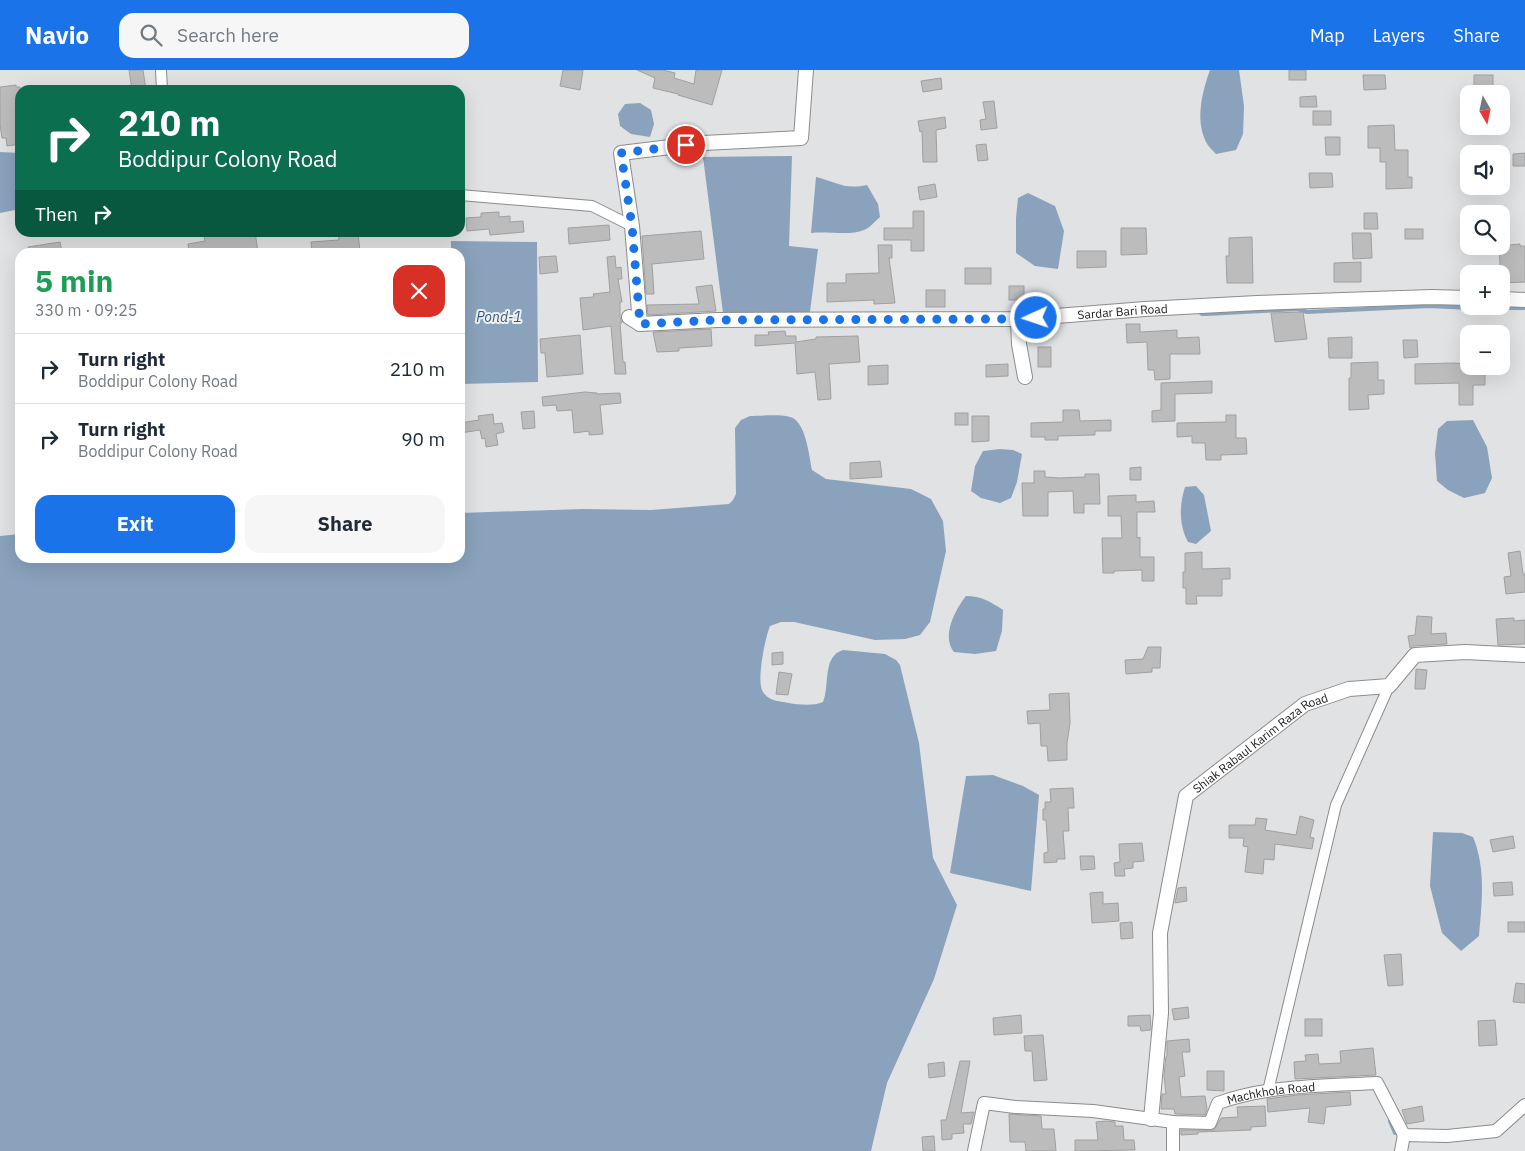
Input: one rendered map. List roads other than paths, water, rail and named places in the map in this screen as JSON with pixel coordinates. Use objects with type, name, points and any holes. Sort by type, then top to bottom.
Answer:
[{"type":"main road","points":[[632,226],[621,153],[702,143],[801,138],[806,70]]},
{"type":"main road","name":"Sardar Bari Road","points":[[632,226],[635,320],[1018,319],[1257,303],[1431,297],[1460,298]]},
{"type":"main road","points":[[1510,299],[1525,300]]},
{"type":"main road","points":[[1018,319],[1019,344],[1025,377]]},
{"type":"main road","points":[[1389,686],[1415,655],[1465,652],[1525,655]]},
{"type":"main road","name":"Shiak Rabaul Karim Raza Road","points":[[1151,1119],[1160,1013],[1160,933],[1186,796],[1305,704],[1349,689],[1389,686]]},
{"type":"street","points":[[161,70],[162,85]]},
{"type":"street","points":[[465,195],[592,206],[632,226]]},
{"type":"street","points":[[1268,1091],[1336,805],[1389,686]]},
{"type":"street","name":"Machkhola Road","points":[[974,1151],[984,1103],[1015,1107],[1093,1111],[1173,1122],[1210,1123],[1218,1103],[1242,1094],[1295,1087],[1377,1083],[1404,1135]]},
{"type":"street","points":[[1401,1151],[1404,1135],[1447,1136],[1496,1131],[1525,1105]]},
{"type":"street","points":[[1173,1122],[1173,1151]]},
{"type":"water","points":[[1210,70],[1239,70],[1244,106],[1243,134],[1236,150],[1216,154],[1206,142],[1200,115],[1204,87]]},
{"type":"water","points":[[640,103],[651,110],[654,124],[650,137],[631,134],[620,126],[618,114],[625,104]]},
{"type":"water","points":[[0,152],[15,153],[15,210],[0,213]]},
{"type":"water","points":[[792,156],[789,246],[818,249],[810,312],[723,313],[703,157]]},
{"type":"water","points":[[816,177],[852,187],[867,185],[878,204],[880,217],[868,228],[859,232],[811,233]]},
{"type":"water","points":[[1028,193],[1055,206],[1064,231],[1058,269],[1035,266],[1016,253],[1018,198]]},
{"type":"water","name":"Pond-1","points":[[451,241],[537,242],[538,382],[465,384],[465,248],[451,248]]},
{"type":"water","points":[[750,416],[790,417],[800,425],[803,432],[812,470],[826,479],[911,489],[931,499],[943,521],[946,551],[930,622],[920,635],[905,639],[875,640],[794,622],[781,622],[770,626],[761,668],[760,677],[764,694],[781,702],[811,705],[823,702],[829,665],[836,653],[843,650],[885,654],[896,660],[900,665],[919,743],[933,858],[957,905],[934,979],[887,1083],[871,1151],[0,1151],[0,536],[15,534],[15,563],[465,563],[465,513],[583,509],[651,510],[729,504],[736,494],[735,428],[741,420]]},
{"type":"water","points":[[1473,420],[1487,447],[1492,478],[1485,493],[1464,498],[1448,490],[1437,481],[1435,453],[1438,429],[1447,421]]},
{"type":"water","points":[[1013,450],[1022,454],[1017,482],[1011,498],[1000,503],[981,498],[971,491],[975,466],[983,451]]},
{"type":"water","points":[[1196,486],[1204,495],[1211,531],[1196,544],[1188,542],[1183,529],[1181,515],[1185,487]]},
{"type":"water","points":[[966,596],[986,600],[1003,610],[1002,631],[996,651],[975,654],[954,652],[950,646],[949,631],[951,623]]},
{"type":"water","points":[[993,775],[1023,786],[1039,795],[1031,891],[950,873],[966,776]]},
{"type":"water","points":[[1433,832],[1462,833],[1473,837],[1480,861],[1482,886],[1479,936],[1461,951],[1442,933],[1430,886]]},
{"type":"waterway","points":[[1198,311],[1206,314],[1298,309],[1307,312],[1429,306],[1525,308]]},
{"type":"waterway","points":[[1390,1121],[1395,1133]]}]
